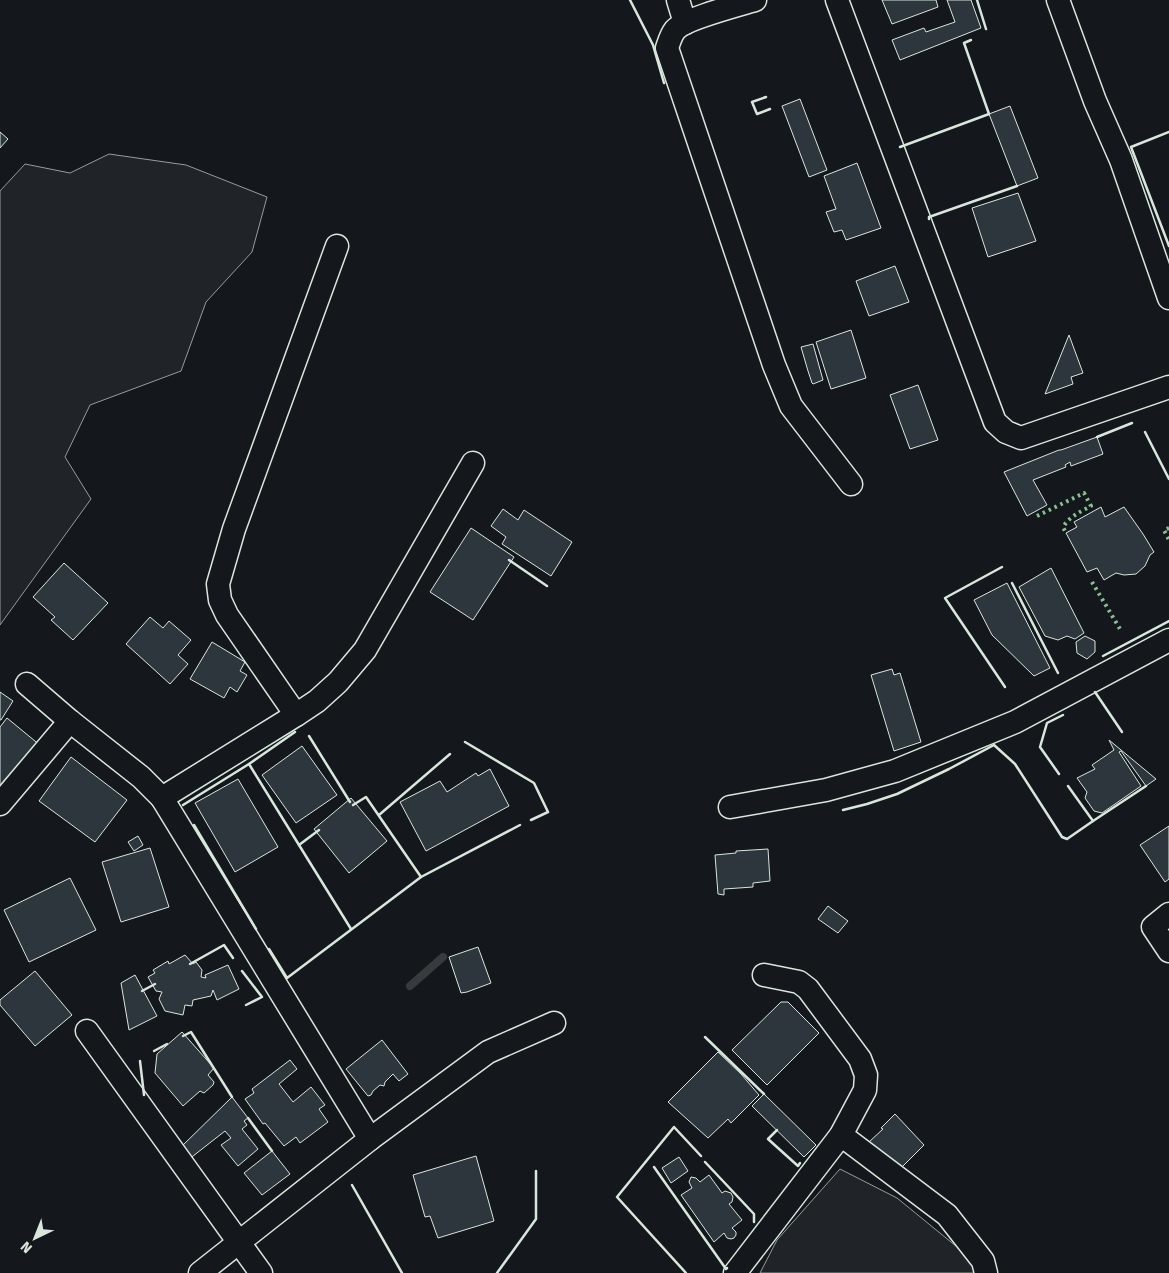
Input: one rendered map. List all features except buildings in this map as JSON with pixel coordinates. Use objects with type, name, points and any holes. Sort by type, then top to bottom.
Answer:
[{"type":"street","points":[[678,0],[685,22]]},
{"type":"street","points":[[755,0],[685,22],[675,30],[667,48],[774,365],[791,406],[851,484]]},
{"type":"street","points":[[837,0],[994,422],[1006,432],[1021,438],[1169,387]]},
{"type":"street","points":[[1058,0],[1095,101],[1121,160],[1169,298]]},
{"type":"street","points":[[296,715],[228,615],[220,600],[218,584],[234,529],[337,246]]},
{"type":"street","points":[[162,798],[296,715],[317,701],[338,682],[364,650],[473,462]]},
{"type":"street","points":[[730,807],[826,790],[895,771],[1015,722],[1169,640]]},
{"type":"street","points":[[27,684],[140,777],[162,798],[370,1139]]},
{"type":"street","points":[[0,804],[70,721]]},
{"type":"street","points":[[1169,914],[1153,927],[1169,951]]},
{"type":"street","points":[[734,1273],[841,1135],[865,1090],[866,1075],[860,1058],[808,989],[799,982],[764,975]]},
{"type":"street","points":[[200,1273],[370,1139],[488,1052],[554,1023]]},
{"type":"street","points":[[87,1031],[261,1273]]},
{"type":"street","points":[[841,1135],[947,1215],[983,1261],[986,1273]]},
{"type":"shaded area","points":[[109,154],[186,165],[267,197],[252,252],[206,302],[181,371],[90,405],[65,457],[91,499],[0,625],[0,191],[25,164],[70,173]]},
{"type":"shaded area","points":[[840,1169],[897,1198],[989,1273],[760,1273],[777,1240]]},
{"type":"waterway","points":[[410,986],[443,957]]},
{"type":"hedge","points":[[1037,516],[1084,493],[1091,506],[1069,520],[1063,527],[1066,533]]},
{"type":"hedge","points":[[1169,528],[1164,530],[1169,540]]},
{"type":"hedge","points":[[1092,582],[1120,629]]},
{"type":"wall","points":[[630,0],[653,45],[664,83]]},
{"type":"wall","points":[[977,0],[986,29]]},
{"type":"wall","points":[[900,147],[989,114],[964,43],[971,40]]},
{"type":"wall","points":[[766,97],[752,102],[757,114],[770,109]]},
{"type":"wall","points":[[1169,132],[1131,147],[1169,246]]},
{"type":"wall","points":[[929,219],[929,217],[1017,186]]},
{"type":"wall","points":[[1097,437],[1132,423]]},
{"type":"wall","points":[[1145,432],[1169,479]]},
{"type":"wall","points":[[509,560],[547,586]]},
{"type":"wall","points":[[1002,567],[945,598],[1005,687]]},
{"type":"wall","points":[[1012,583],[1058,673]]},
{"type":"wall","points":[[1103,656],[1169,621]]},
{"type":"wall","points":[[1095,692],[1122,732]]},
{"type":"wall","points":[[1059,774],[1040,747],[1047,723],[1063,715]]},
{"type":"wall","points":[[183,805],[249,764],[295,732]]},
{"type":"wall","points":[[309,736],[350,802]]},
{"type":"wall","points":[[465,742],[534,783],[548,812],[531,820]]},
{"type":"wall","points":[[843,810],[897,794],[994,745],[1015,764],[1062,837],[1067,839],[1093,821]]},
{"type":"wall","points":[[379,815],[450,754]]},
{"type":"wall","points":[[249,764],[299,845],[319,830]]},
{"type":"wall","points":[[1068,786],[1093,821],[1146,786]]},
{"type":"wall","points":[[353,805],[366,797],[421,877]]},
{"type":"wall","points":[[194,825],[256,929]]},
{"type":"wall","points":[[269,949],[287,978],[421,877],[520,825]]},
{"type":"wall","points":[[299,845],[351,929]]},
{"type":"wall","points":[[190,964],[224,945],[233,958]]},
{"type":"wall","points":[[242,971],[262,997],[246,1005]]},
{"type":"wall","points":[[142,991],[155,984]]},
{"type":"wall","points":[[183,1036],[191,1032],[232,1097]]},
{"type":"wall","points":[[705,1037],[764,1094]]},
{"type":"wall","points":[[154,1051],[167,1044]]},
{"type":"wall","points":[[140,1061],[144,1095]]},
{"type":"wall","points":[[248,1118],[272,1151]]},
{"type":"wall","points":[[686,1273],[617,1197],[674,1127],[701,1156]]},
{"type":"wall","points":[[777,1130],[768,1139],[798,1166],[800,1163]]},
{"type":"wall","points":[[705,1162],[754,1214],[754,1222]]},
{"type":"wall","points":[[654,1167],[727,1268]]},
{"type":"wall","points":[[497,1273],[536,1219],[536,1171]]},
{"type":"wall","points":[[352,1185],[402,1273]]}]
